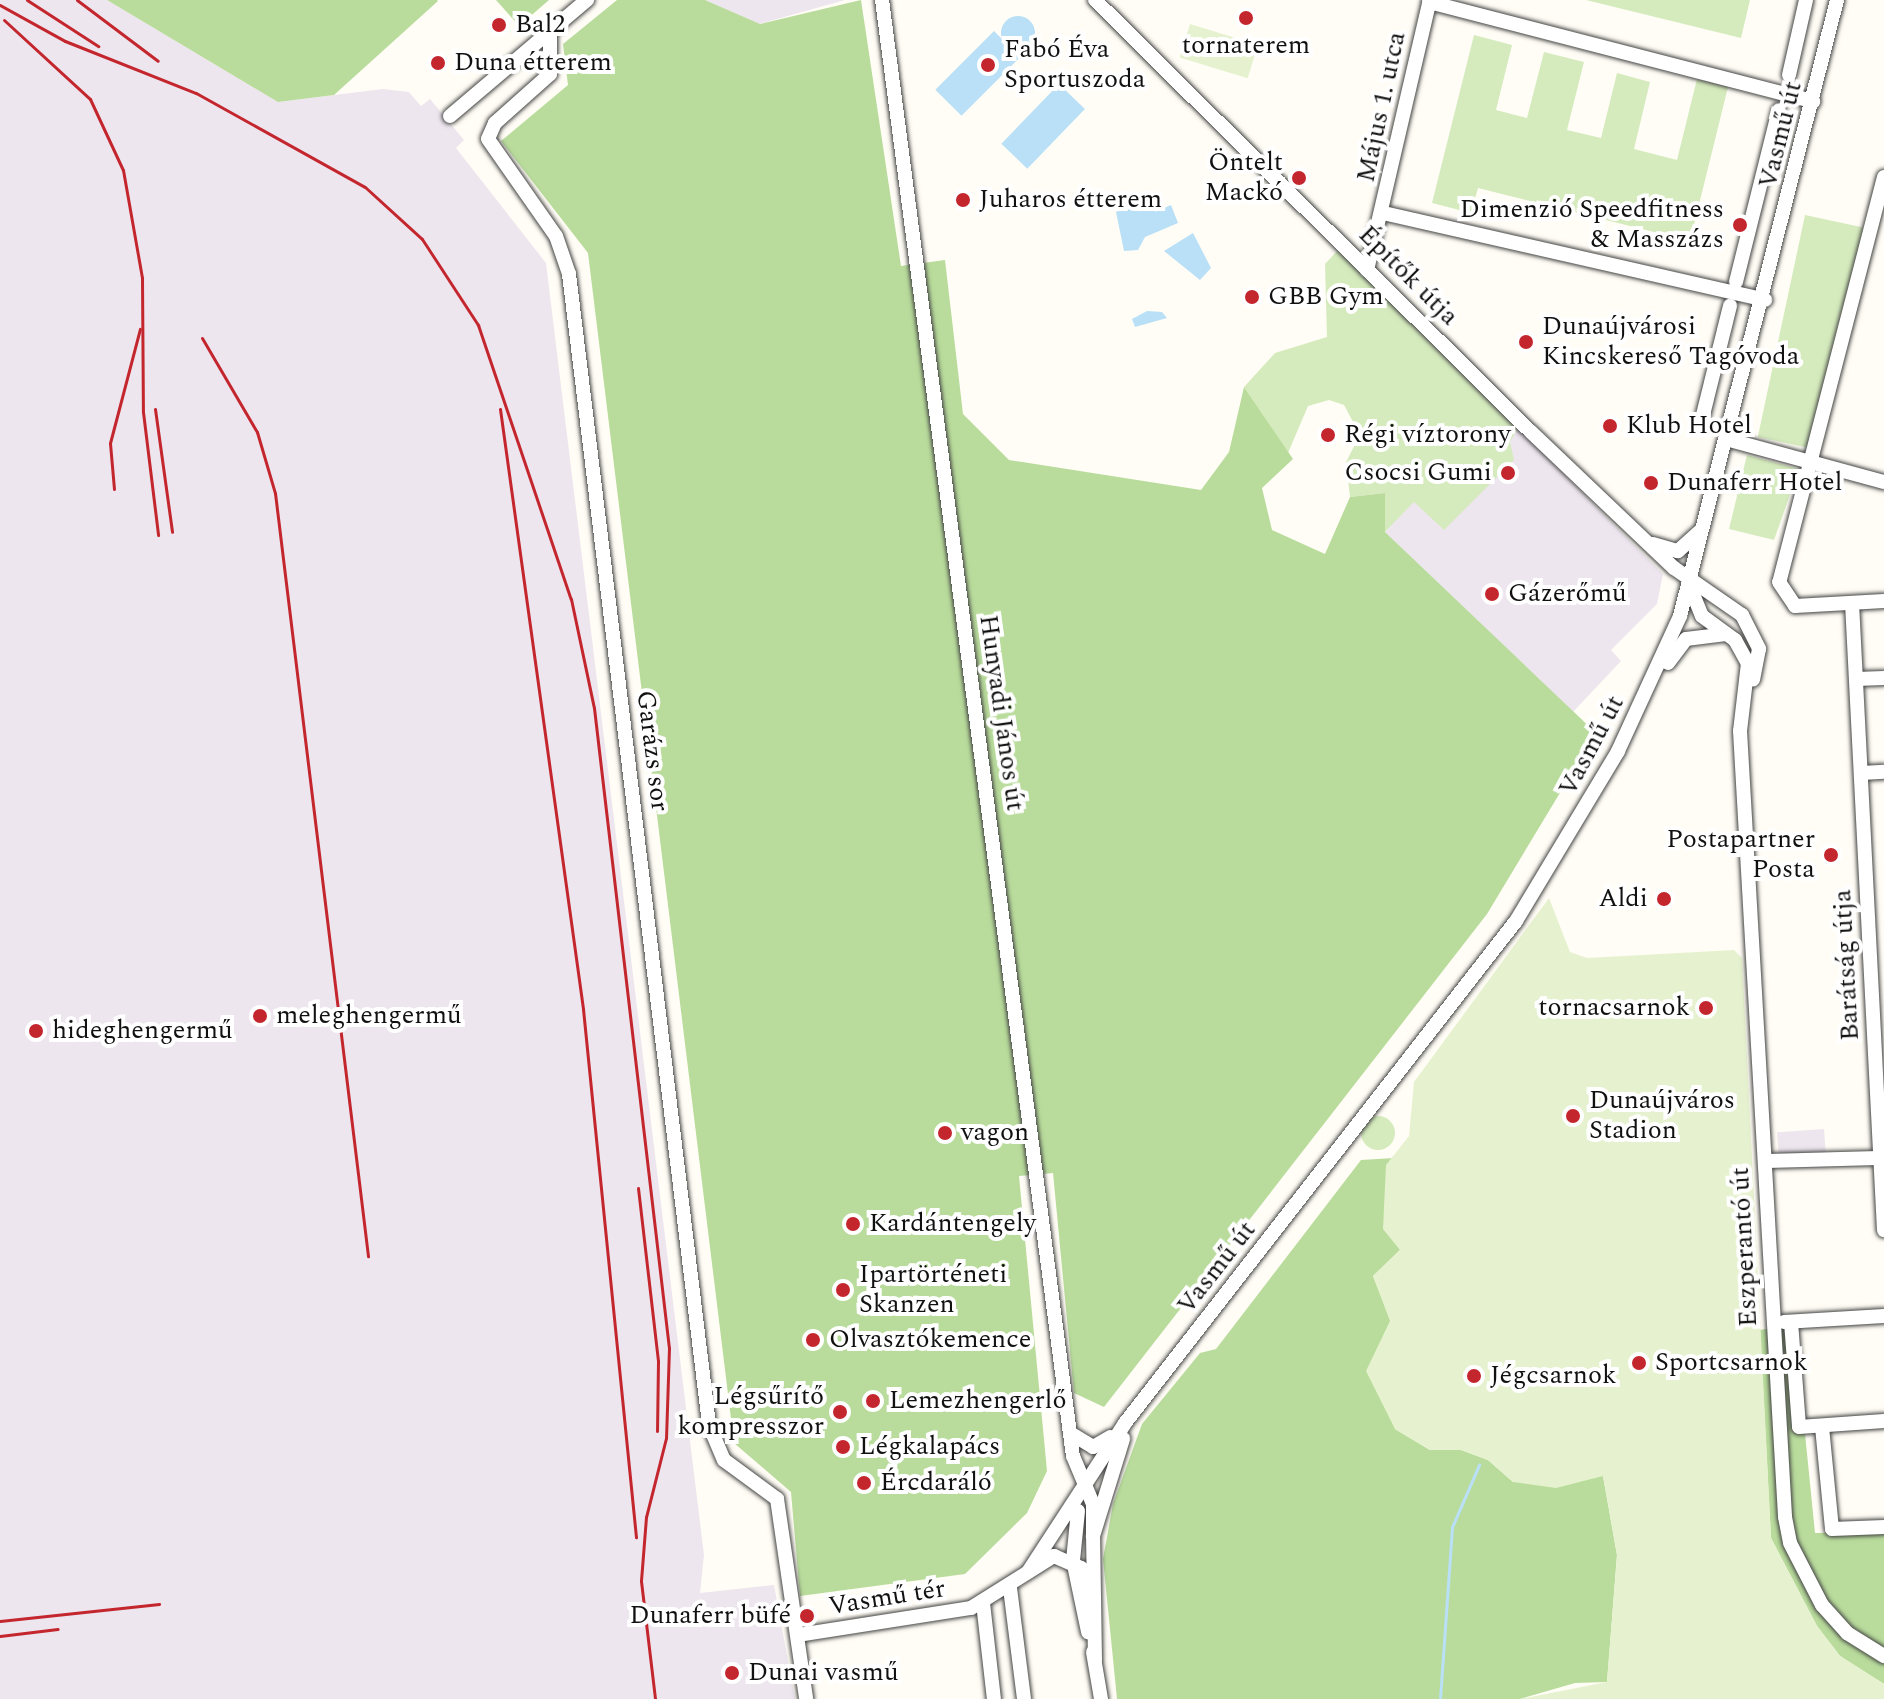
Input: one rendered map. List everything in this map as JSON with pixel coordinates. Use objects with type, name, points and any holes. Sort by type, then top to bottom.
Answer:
[{"type":"street","points":[[450,116],[587,0]]},
{"type":"street","name":"Hunyadi János út","points":[[882,0],[1070,1433],[1085,1486]]},
{"type":"street","name":"Építők útja","points":[[1095,0],[1367,270],[1690,582]]},
{"type":"street","name":"Vasmű út","points":[[1789,75],[1806,0]]},
{"type":"street","name":"Vasmű út","points":[[1147,1397],[1516,921],[1593,800],[1642,704],[1690,582],[1730,440],[1837,0]]},
{"type":"street","points":[[1430,1],[1813,101]]},
{"type":"street","name":"Május 1. utca","points":[[1367,270],[1383,213],[1430,1]]},
{"type":"street","name":"Garázs sor","points":[[550,30],[550,74],[495,123],[489,146],[556,236],[569,274],[709,1425],[724,1460],[777,1499]]},
{"type":"street","name":"Vasmű út","points":[[1736,282],[1779,110]]},
{"type":"street","points":[[1884,177],[1779,582],[1786,601],[1884,601]]},
{"type":"street","points":[[1383,213],[1765,300]]},
{"type":"street","points":[[1701,423],[1730,306]]},
{"type":"street","points":[[1730,440],[1810,465],[1884,482]]},
{"type":"street","points":[[1642,538],[1678,551],[1707,519]]},
{"type":"street","name":"Eszperantó út","points":[[1690,582],[1693,604],[1748,663],[1742,709],[1772,1322],[1790,1543],[1822,1605],[1847,1633],[1884,1656]]},
{"type":"street","name":"Eszperantó út","points":[[1690,582],[1752,628],[1758,667],[1742,709]]},
{"type":"street","name":"Barátság útja","points":[[1852,603],[1867,879],[1877,924],[1884,1230]]},
{"type":"street","points":[[1642,704],[1686,639],[1724,634]]},
{"type":"street","points":[[1856,679],[1884,678]]},
{"type":"street","points":[[1862,773],[1884,772]]},
{"type":"street","points":[[1765,1161],[1880,1158]]},
{"type":"street","points":[[1772,1322],[1884,1316]]},
{"type":"street","name":"Eszperantó út","points":[[1791,1322],[1799,1427],[1822,1427]]},
{"type":"street","points":[[1028,1572],[1125,1423],[1147,1397]]},
{"type":"street","points":[[1093,1536],[1116,1451],[1147,1397]]},
{"type":"street","points":[[1884,1421],[1822,1427],[1832,1529],[1884,1527]]},
{"type":"street","points":[[1070,1433],[1093,1447],[1125,1423]]},
{"type":"street","points":[[1085,1486],[1093,1536],[1095,1660]]},
{"type":"street","points":[[1085,1486],[1073,1560],[1101,1699]]},
{"type":"street","name":"Vasmű tér","points":[[777,1499],[806,1699]]},
{"type":"street","points":[[1028,1572],[1054,1556],[1073,1560]]},
{"type":"street","points":[[1073,1560],[1093,1608]]},
{"type":"street","name":"Vasmű tér","points":[[798,1635],[936,1617],[983,1603],[1010,1588],[1028,1572]]},
{"type":"street","points":[[1010,1588],[1024,1699]]},
{"type":"street","name":"Vasmű tér","points":[[983,1603],[994,1699]]},
{"type":"shaded area","points":[[0,0],[107,0],[278,102],[383,89],[409,92],[421,106],[430,99],[464,140],[456,148],[546,263],[704,1555],[700,1593],[774,1585],[795,1699],[0,1699]]},
{"type":"shaded area","points":[[705,0],[845,0],[759,24]]},
{"type":"shaded area","points":[[1518,428],[1663,574],[1657,604],[1611,650],[1621,661],[1573,712],[1385,532],[1414,501],[1445,529]]},
{"type":"shaded area","points":[[1824,1129],[1826,1156],[1779,1159],[1777,1132]]},
{"type":"green space","points":[[107,0],[438,1],[334,95],[278,102]]},
{"type":"green space","points":[[496,0],[549,0],[519,26]]},
{"type":"green space","points":[[617,0],[705,0],[760,24],[861,0],[901,266],[945,260],[963,414],[1009,460],[1201,490],[1229,452],[1244,387],[1293,459],[1262,488],[1272,530],[1325,554],[1350,497],[1385,493],[1385,532],[1596,733],[1487,914],[1104,1407],[1074,1393],[1053,1173],[1019,1176],[1047,1471],[1027,1513],[965,1574],[800,1596],[791,1492],[734,1443],[588,253],[501,141],[568,85],[563,44]]},
{"type":"green space","points":[[1586,0],[1750,0],[1741,38]]},
{"type":"green space","points":[[1190,24],[1258,45],[1248,78],[1180,57]]},
{"type":"green space","points":[[1474,35],[1512,45],[1496,110],[1527,118],[1544,52],[1584,62],[1567,130],[1601,138],[1617,73],[1650,82],[1634,149],[1677,160],[1697,79],[1728,87],[1690,241],[1478,188],[1471,213],[1432,203]]},
{"type":"green space","points":[[1805,215],[1866,228],[1818,450],[1758,437]]},
{"type":"green space","points":[[1339,249],[1518,428],[1510,442],[1514,460],[1444,530],[1414,502],[1385,532],[1385,493],[1350,497],[1346,462],[1360,435],[1344,405],[1329,400],[1308,406],[1288,453],[1244,387],[1275,353],[1327,337],[1325,264]]},
{"type":"green space","points":[[1747,455],[1799,469],[1774,540],[1729,529]]},
{"type":"green space","points":[[1549,898],[1570,952],[1587,958],[1734,950],[1742,958],[1771,1538],[1817,1626],[1840,1656],[1884,1684],[1884,1699],[1520,1699],[1607,1682],[1617,1555],[1603,1476],[1556,1488],[1513,1482],[1488,1460],[1461,1450],[1430,1450],[1395,1429],[1366,1371],[1390,1321],[1373,1276],[1400,1250],[1383,1229],[1386,1165],[1409,1136],[1414,1082]]},
{"type":"green space","points":[[1378,1116],[1390,1121],[1395,1133],[1390,1145],[1378,1150],[1366,1145],[1361,1133],[1366,1121]]},
{"type":"green space","points":[[1394,1158],[1386,1166],[1400,1250],[1373,1276],[1391,1321],[1395,1429],[1430,1450],[1461,1450],[1488,1460],[1513,1482],[1603,1476],[1617,1555],[1607,1682],[1575,1683],[1520,1699],[1117,1699],[1103,1559],[1113,1504],[1142,1424],[1200,1353],[1216,1349],[1361,1160]]},
{"type":"green space","points":[[1794,1324],[1815,1533],[1884,1532],[1884,1684],[1840,1656],[1817,1626],[1771,1538],[1760,1330]]},
{"type":"water","points":[[1018,16],[1030,21],[1035,33],[1030,45],[1018,50],[1006,45],[1001,33],[1006,21]]},
{"type":"water","points":[[994,31],[1020,57],[961,116],[935,90]]},
{"type":"water","points":[[1059,84],[1085,109],[1027,169],[1001,144]]},
{"type":"water","points":[[1155,191],[1162,197],[1155,212],[1171,205],[1178,223],[1145,237],[1138,250],[1124,251],[1116,212],[1135,202],[1148,207]]},
{"type":"water","points":[[1193,233],[1211,268],[1200,280],[1164,251]]},
{"type":"water","points":[[1147,311],[1162,312],[1167,318],[1135,327],[1132,319]]},
{"type":"waterway","points":[[1440,1699],[1452,1527],[1479,1465]]},
{"type":"railway","points":[[27,0],[98,46]]},
{"type":"railway","points":[[77,0],[158,61]]},
{"type":"railway","points":[[0,5],[65,41],[196,93],[365,187],[422,239],[478,325],[571,599],[594,708],[669,1348],[666,1438],[646,1517],[641,1581],[655,1699]]},
{"type":"railway","points":[[4,20],[90,99],[123,170],[142,278],[143,412],[158,535]]},
{"type":"railway","points":[[114,489],[110,443],[140,329]]},
{"type":"railway","points":[[202,338],[257,432],[275,493],[368,1256]]},
{"type":"railway","points":[[155,409],[172,532]]},
{"type":"railway","points":[[500,409],[583,1009],[636,1537]]},
{"type":"railway","points":[[638,1188],[658,1361],[657,1431]]},
{"type":"railway","points":[[0,1621],[159,1604]]},
{"type":"railway","points":[[0,1636],[58,1629]]},
{"type":"place","name":"tornaterem","points":[[1246,18]]},
{"type":"place","name":"Bal2","points":[[499,25]]},
{"type":"place","name":"Duna étterem","points":[[438,63]]},
{"type":"place","name":"Fabó Éva Sportuszoda","points":[[988,65]]},
{"type":"place","name":"Öntelt Mackó","points":[[1299,178]]},
{"type":"place","name":"Juharos étterem","points":[[963,200]]},
{"type":"place","name":"Dimenzió Speedfitness & Masszázs","points":[[1740,225]]},
{"type":"place","name":"GBB Gym","points":[[1252,297]]},
{"type":"place","name":"Dunaújvárosi Kincskereső Tagóvoda","points":[[1526,342]]},
{"type":"place","name":"Klub Hotel","points":[[1610,426]]},
{"type":"place","name":"Régi víztorony","points":[[1328,435]]},
{"type":"place","name":"Csocsi Gumi","points":[[1508,473]]},
{"type":"place","name":"Dunaferr Hotel","points":[[1651,483]]},
{"type":"place","name":"Gázerőmű","points":[[1492,594]]},
{"type":"place","name":"Postapartner Posta","points":[[1831,855]]},
{"type":"place","name":"Aldi","points":[[1664,899]]},
{"type":"place","name":"tornacsarnok","points":[[1706,1008]]},
{"type":"place","name":"meleghengermű","points":[[260,1016]]},
{"type":"place","name":"hideghengermű","points":[[36,1031]]},
{"type":"place","name":"Dunaújváros Stadion","points":[[1573,1116]]},
{"type":"place","name":"vagon","points":[[945,1133]]},
{"type":"place","name":"Kardántengely","points":[[853,1224]]},
{"type":"place","name":"Ipartörténeti Skanzen","points":[[843,1290]]},
{"type":"place","name":"Olvasztókemence","points":[[813,1340]]},
{"type":"place","name":"Sportcsarnok","points":[[1639,1363]]},
{"type":"place","name":"Jégcsarnok","points":[[1474,1376]]},
{"type":"place","name":"Lemezhengerlő","points":[[873,1401]]},
{"type":"place","name":"Légsűrítő kompresszor","points":[[840,1412]]},
{"type":"place","name":"Légkalapács","points":[[843,1447]]},
{"type":"place","name":"Ércdaráló","points":[[864,1483]]},
{"type":"place","name":"Dunaferr büfé","points":[[807,1616]]},
{"type":"place","name":"Dunai vasmű","points":[[732,1673]]}]
